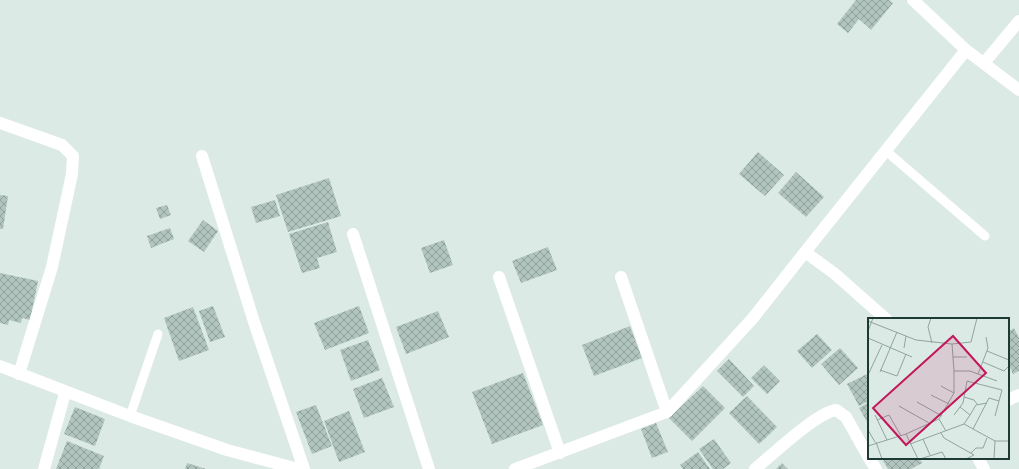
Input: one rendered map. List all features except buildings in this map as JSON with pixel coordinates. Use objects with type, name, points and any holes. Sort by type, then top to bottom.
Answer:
[{"type":"street","points":[[913,0],[966,50],[1019,90]]},
{"type":"street","points":[[984,63],[1019,21]]},
{"type":"street","points":[[515,469],[667,412],[753,318],[966,50]]},
{"type":"street","points":[[0,123],[62,145],[73,156],[72,174],[52,267],[19,374]]},
{"type":"street","points":[[202,156],[254,322],[304,469]]},
{"type":"street","points":[[352,234],[429,469]]},
{"type":"street","points":[[805,252],[835,274],[885,318]]},
{"type":"street","points":[[498,277],[560,453]]},
{"type":"street","points":[[621,277],[667,412]]},
{"type":"street","points":[[0,366],[65,393],[227,450],[298,469]]},
{"type":"street","points":[[44,469],[65,393]]},
{"type":"street","points":[[1009,400],[1019,395]]},
{"type":"street","points":[[755,469],[809,425],[831,411],[836,410],[846,417],[868,456]]},
{"type":"street","points":[[870,459],[876,469]]},
{"type":"street","points":[[979,459],[984,469]]},
{"type":"lane","points":[[886,150],[985,236]]},
{"type":"lane","points":[[130,416],[158,334]]}]
